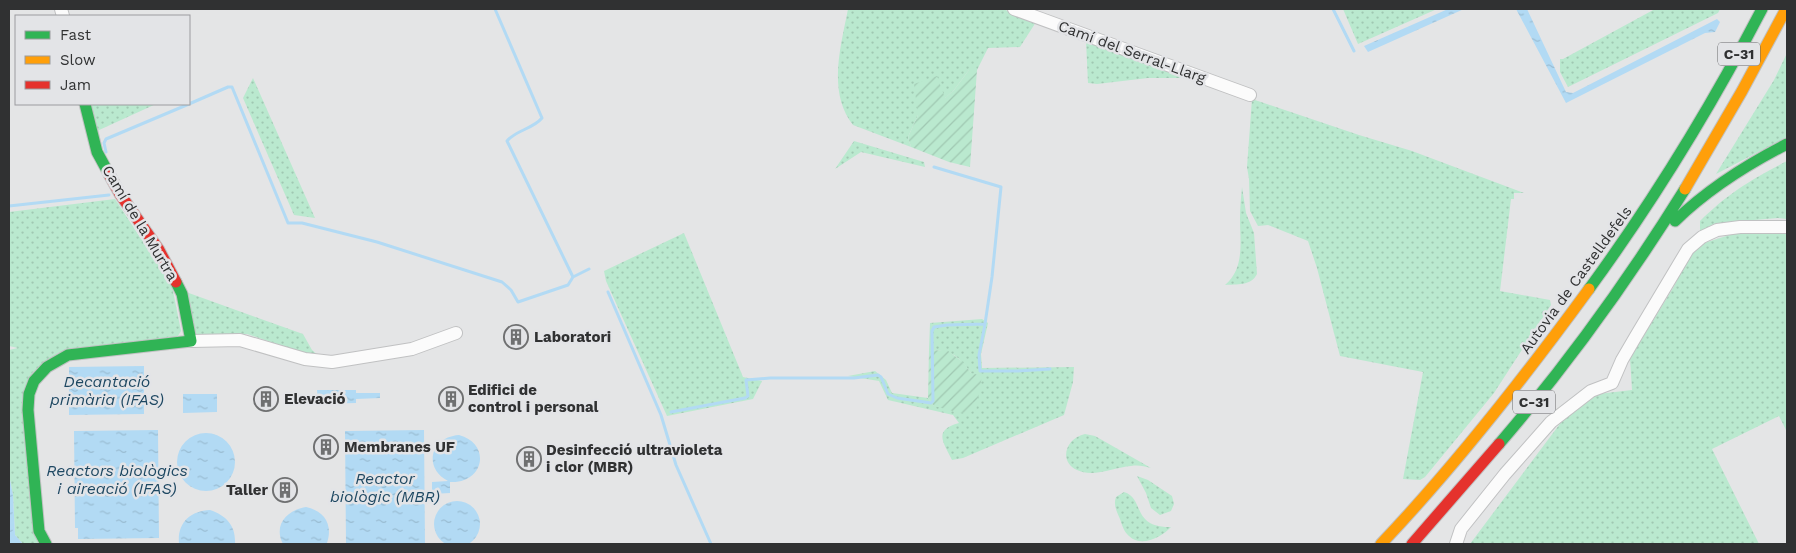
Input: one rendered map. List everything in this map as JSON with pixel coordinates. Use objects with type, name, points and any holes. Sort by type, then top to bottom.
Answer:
[{"type":"main road","name":"Autovia de Castelldefels","points":[[1381,544],[1480,433],[1595,282],[1642,214],[1713,99],[1762,9]]},
{"type":"main road","name":"C-31","points":[[1412,544],[1544,390],[1593,326],[1645,251],[1713,144],[1755,70],[1786,9]]},
{"type":"main road","points":[[1713,99],[1743,20]]},
{"type":"main road","name":"Camí de la Murtra","points":[[85,105],[97,152],[120,194],[159,250],[182,294],[191,341]]},
{"type":"main road","points":[[1645,251],[1686,210],[1720,182],[1787,144]]},
{"type":"main road","points":[[46,544],[39,531],[28,410],[29,394],[34,382],[47,367],[68,355],[191,341]]},
{"type":"street","name":"Camí del Serral-Llarg","points":[[1014,9],[1250,96]]},
{"type":"street","points":[[1456,544],[1461,529],[1505,474],[1551,422],[1591,391],[1612,383],[1622,360],[1688,249],[1702,237],[1717,230],[1740,227],[1787,227]]},
{"type":"street","points":[[191,341],[240,340],[305,360],[332,362],[412,349],[456,333]]},
{"type":"green space","points":[[848,9],[1003,9],[1036,22],[1020,47],[988,48],[977,70],[969,70],[954,90],[944,99],[918,115],[908,137],[911,147],[853,125],[845,112],[840,98],[838,68]]},
{"type":"green space","points":[[1343,9],[1437,9],[1358,44]]},
{"type":"green space","points":[[1655,9],[1720,9],[1718,13],[1568,87],[1560,72],[1560,59]]},
{"type":"green space","points":[[1086,41],[1189,78],[1148,78],[1097,84],[1088,83]]},
{"type":"green space","points":[[1787,53],[1787,137],[1716,174],[1774,80]]},
{"type":"green space","points":[[969,70],[977,70],[970,167],[949,162],[911,147],[908,137],[918,115],[914,84],[937,76],[945,98],[954,90]]},
{"type":"green space","points":[[253,78],[315,218],[294,215],[243,98]]},
{"type":"green space","points":[[1252,99],[1412,151],[1524,193],[1514,193],[1514,199],[1511,199],[1500,291],[1550,300],[1551,305],[1494,393],[1425,477],[1420,480],[1403,479],[1423,372],[1340,356],[1308,241],[1268,225],[1258,226],[1250,211],[1247,167]]},
{"type":"green space","points":[[90,105],[154,105],[97,131]]},
{"type":"green space","points":[[854,141],[924,162],[925,167],[861,152],[835,169]]},
{"type":"green space","points":[[1787,161],[1787,219],[1730,222],[1700,233],[1700,221],[1720,202],[1751,181]]},
{"type":"green space","points":[[1242,187],[1246,213],[1254,233],[1257,274],[1251,281],[1225,285],[1236,271],[1239,263]]},
{"type":"green space","points":[[115,199],[172,286],[181,331],[176,339],[58,353],[32,373],[41,544],[23,544],[15,535],[13,495],[9,475],[9,350],[18,348],[9,346],[9,212]]},
{"type":"green space","points":[[1742,231],[1787,232],[1787,432],[1779,416],[1712,449],[1759,544],[1470,544],[1562,421],[1598,394],[1632,390],[1630,358],[1673,288],[1694,248]]},
{"type":"green space","points":[[684,233],[743,377],[762,381],[753,399],[667,416],[606,281],[604,271]]},
{"type":"green space","points":[[186,292],[303,334],[312,350],[320,357],[247,334],[194,336]]},
{"type":"green space","points":[[982,319],[988,323],[981,354],[982,368],[1074,367],[1073,382],[1064,415],[963,458],[952,460],[942,437],[946,429],[959,423],[953,415],[888,400],[879,381],[848,376],[875,371],[886,380],[892,393],[928,398],[934,406],[971,373],[953,355],[943,351],[929,350],[930,323]]},
{"type":"green space","points":[[929,350],[948,351],[963,362],[971,373],[982,376],[976,410],[964,414],[934,406],[928,398]]},
{"type":"green space","points":[[1085,434],[1095,436],[1151,468],[1134,466],[1090,473],[1077,470],[1068,461],[1066,456],[1067,450],[1073,440]]},
{"type":"green space","points":[[1137,476],[1148,480],[1172,496],[1174,504],[1171,511],[1160,515],[1151,508]]},
{"type":"green space","points":[[1124,492],[1135,500],[1140,512],[1150,523],[1171,527],[1151,540],[1139,541],[1129,536],[1123,528],[1115,506],[1116,497]]},
{"type":"water","points":[[1448,9],[1464,9],[1368,52],[1364,46]]},
{"type":"water","points":[[1516,9],[1527,9],[1566,92],[1573,93],[1717,19],[1720,22],[1715,32],[1705,33],[1566,103]]},
{"type":"water","name":"Decantació primària (IFAS)","points":[[144,366],[144,414],[69,415],[69,367]]},
{"type":"water","points":[[317,390],[356,390],[356,393],[380,393],[380,398],[356,399],[356,403],[318,404]]},
{"type":"water","points":[[183,394],[217,394],[217,412],[183,413]]},
{"type":"water","name":"Reactors biològics i aireació (IFAS)","points":[[158,430],[159,538],[78,539],[78,528],[75,528],[74,431]]},
{"type":"water","name":"Reactor biològic (MBR)","points":[[424,430],[425,544],[346,544],[345,431]]},
{"type":"water","points":[[206,433],[222,438],[230,446],[235,462],[230,478],[222,486],[206,491],[190,486],[182,478],[177,462],[182,446],[190,438]]},
{"type":"water","points":[[459,435],[476,446],[480,454],[480,463],[470,477],[462,481],[450,482],[450,493],[432,494],[432,482],[448,481],[435,469],[433,454],[436,447],[449,437]]},
{"type":"water","points":[[9,475],[13,495],[15,535],[23,544],[9,544]]},
{"type":"water","points":[[457,501],[470,505],[476,511],[480,524],[476,537],[470,543],[457,547],[444,543],[438,537],[434,524],[438,511],[444,505]]},
{"type":"water","points":[[306,507],[323,515],[326,520],[329,530],[327,543],[283,544],[280,531],[284,520],[293,511]]},
{"type":"water","points":[[210,510],[221,515],[229,522],[234,532],[235,544],[179,544],[180,530],[186,520],[196,513]]},
{"type":"waterway","points":[[495,9],[542,118],[507,141],[573,277]]},
{"type":"waterway","points":[[1333,9],[1354,51]]},
{"type":"waterway","points":[[190,104],[232,87],[288,223],[302,223],[377,242],[502,282],[511,290],[518,302],[568,285],[573,277],[589,269]]},
{"type":"waterway","points":[[106,152],[104,143],[106,139],[187,105]]},
{"type":"waterway","points":[[934,167],[1001,187],[992,277],[985,324]]},
{"type":"waterway","points":[[9,206],[109,195]]},
{"type":"waterway","points":[[608,292],[661,415],[676,465],[711,544]]},
{"type":"waterway","points":[[671,412],[745,398],[748,396],[746,380],[770,378],[854,378],[878,375],[881,377],[888,394],[897,398],[931,403],[933,401],[932,331],[934,327],[947,325],[985,324],[979,355],[980,371],[1050,369]]},
{"type":"traffic: fast","points":[[1589,289],[1681,152],[1723,82],[1762,9]]},
{"type":"traffic: fast","points":[[85,105],[97,152],[109,174]]},
{"type":"traffic: fast","points":[[1675,221],[1728,178],[1787,144]]},
{"type":"traffic: fast","points":[[1499,444],[1525,414],[1597,320],[1642,256],[1685,189]]},
{"type":"traffic: fast","points":[[46,544],[39,531],[28,410],[29,394],[34,381],[47,367],[68,355],[191,341],[182,294],[176,282]]},
{"type":"traffic: slow","points":[[1685,189],[1742,91],[1786,9]]},
{"type":"traffic: slow","points":[[1381,544],[1463,452],[1540,355],[1589,289]]},
{"type":"traffic: jam","points":[[109,174],[120,194],[159,250],[176,282]]},
{"type":"traffic: jam","points":[[1412,544],[1499,444]]},
{"type":"place","name":"Laboratori","points":[[516,337]]},
{"type":"place","name":"Elevació","points":[[266,399]]},
{"type":"place","name":"Edifici de control i personal","points":[[451,399]]},
{"type":"place","name":"Membranes UF","points":[[326,447]]},
{"type":"place","name":"Desinfecció ultravioleta i clor (MBR)","points":[[529,459]]},
{"type":"place","name":"Taller","points":[[285,490]]}]
